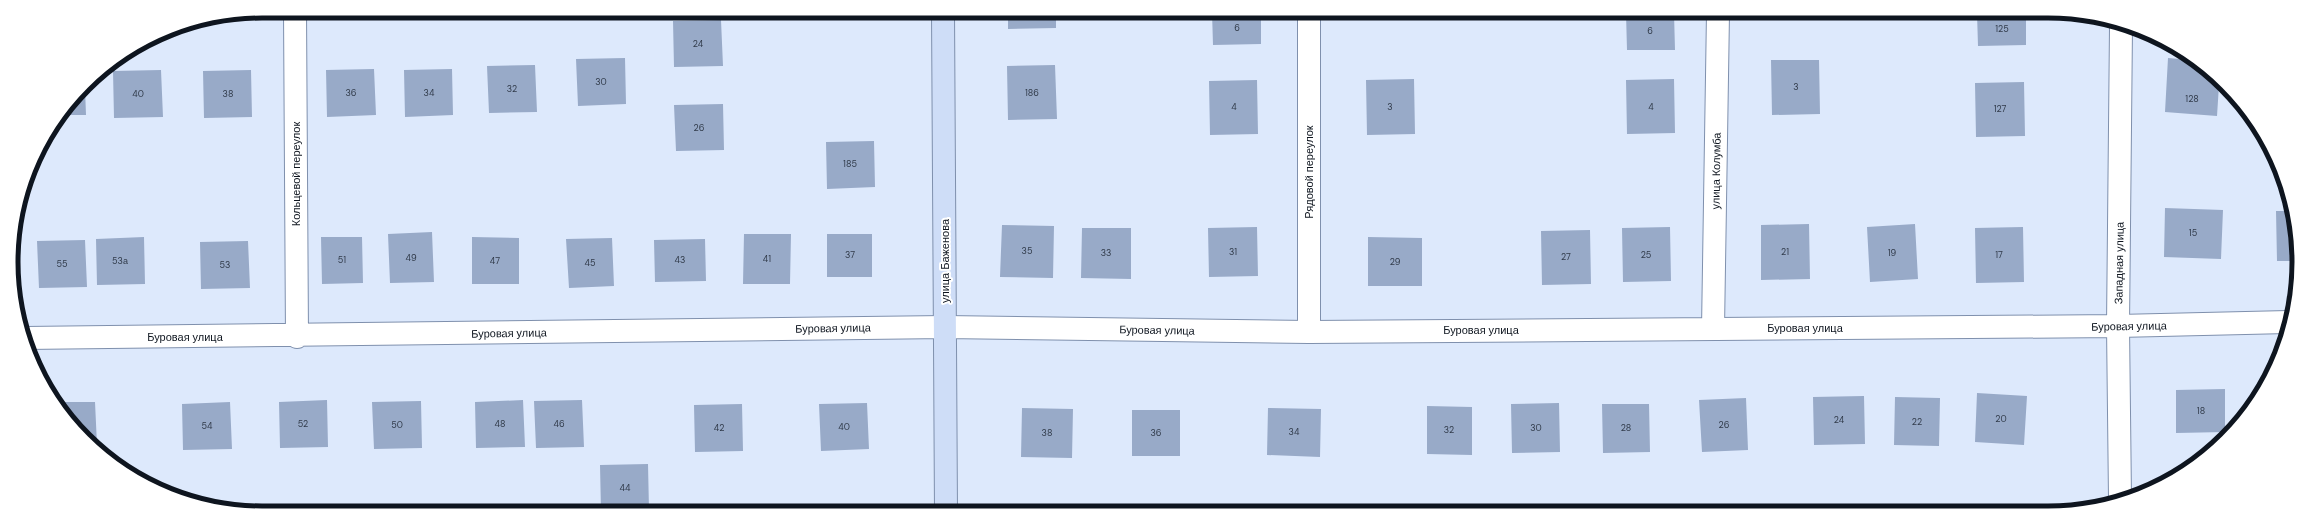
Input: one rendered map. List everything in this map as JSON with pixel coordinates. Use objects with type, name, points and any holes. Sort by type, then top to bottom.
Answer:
[{"type":"main road","name":"улица Баженова","points":[[943,18],[946,506]]},
{"type":"street","name":"Кольцевой переулок","points":[[295,18],[297,336]]},
{"type":"street","name":"Рядовой переулок","points":[[1309,18],[1309,332]]},
{"type":"street","name":"улица Колумба","points":[[1713,328],[1718,18]]},
{"type":"street","name":"Западная улица","points":[[2120,495],[2118,326],[2121,29]]},
{"type":"street","name":"Буровая улица","points":[[30,338],[297,336],[945,327],[1309,332],[2118,326],[2285,322]]},
{"type":"building","points":[[1008,18],[1056,18],[1056,28],[1008,29]]},
{"type":"building","points":[[1212,18],[1261,18],[1261,44],[1213,45]]},
{"type":"building","points":[[1626,18],[1674,18],[1675,50],[1627,50]]},
{"type":"building","points":[[1977,18],[2026,18],[2026,45],[1978,46]]},
{"type":"building","points":[[721,20],[723,66],[674,67],[673,21]]},
{"type":"building","points":[[625,58],[626,104],[578,106],[576,59]]},
{"type":"building","points":[[2168,58],[2185,59],[2219,87],[2217,116],[2165,112]]},
{"type":"building","points":[[1771,60],[1819,60],[1820,114],[1772,115]]},
{"type":"building","points":[[535,65],[537,112],[489,113],[487,66]]},
{"type":"building","points":[[1055,65],[1057,119],[1008,120],[1007,66]]},
{"type":"building","points":[[374,69],[376,115],[327,117],[326,70]]},
{"type":"building","points":[[452,69],[453,115],[405,117],[404,70]]},
{"type":"building","points":[[161,70],[163,117],[114,118],[113,71]]},
{"type":"building","points":[[251,70],[252,117],[204,118],[203,71]]},
{"type":"building","points":[[1414,79],[1415,134],[1367,135],[1366,80]]},
{"type":"building","points":[[1674,79],[1675,133],[1627,134],[1626,80]]},
{"type":"building","points":[[1257,80],[1258,134],[1210,135],[1209,81]]},
{"type":"building","points":[[2024,82],[2025,136],[1976,137],[1975,83]]},
{"type":"building","points":[[85,94],[86,115],[67,115]]},
{"type":"building","points":[[723,104],[724,150],[676,151],[674,105]]},
{"type":"building","points":[[874,141],[875,187],[827,189],[826,142]]},
{"type":"building","points":[[2165,208],[2223,210],[2221,259],[2164,257]]},
{"type":"building","points":[[2276,211],[2286,211],[2290,230],[2292,261],[2277,261]]},
{"type":"building","points":[[1809,224],[1810,279],[1761,280],[1761,225]]},
{"type":"building","points":[[1915,224],[1918,279],[1870,282],[1867,227]]},
{"type":"building","points":[[1002,225],[1054,226],[1053,278],[1000,277]]},
{"type":"building","points":[[1257,227],[1258,276],[1209,277],[1208,228]]},
{"type":"building","points":[[1670,227],[1671,281],[1623,282],[1622,228]]},
{"type":"building","points":[[2023,227],[2024,282],[1976,283],[1975,228]]},
{"type":"building","points":[[1082,228],[1131,228],[1131,279],[1081,278]]},
{"type":"building","points":[[1590,230],[1591,284],[1542,285],[1541,231]]},
{"type":"building","points":[[432,232],[434,282],[390,283],[388,234]]},
{"type":"building","points":[[744,234],[791,234],[790,284],[743,284]]},
{"type":"building","points":[[827,234],[872,234],[872,277],[827,277]]},
{"type":"building","points":[[144,237],[145,284],[97,285],[96,239]]},
{"type":"building","points":[[321,237],[362,237],[363,283],[322,284]]},
{"type":"building","points":[[472,237],[519,238],[519,284],[472,284]]},
{"type":"building","points":[[1368,237],[1422,238],[1422,286],[1368,286]]},
{"type":"building","points":[[612,238],[614,286],[569,288],[566,239]]},
{"type":"building","points":[[705,239],[706,281],[655,282],[654,240]]},
{"type":"building","points":[[85,240],[87,287],[39,288],[37,241]]},
{"type":"building","points":[[248,241],[250,288],[201,289],[200,242]]},
{"type":"building","points":[[2225,389],[2225,430],[2223,432],[2176,433],[2176,390]]},
{"type":"building","points":[[1977,393],[2027,396],[2024,445],[1975,442]]},
{"type":"building","points":[[1864,396],[1865,444],[1814,445],[1813,397]]},
{"type":"building","points":[[1895,397],[1940,398],[1939,446],[1894,445]]},
{"type":"building","points":[[1746,398],[1748,450],[1702,452],[1699,400]]},
{"type":"building","points":[[327,400],[328,447],[280,448],[279,402]]},
{"type":"building","points":[[523,400],[525,447],[476,448],[475,402]]},
{"type":"building","points":[[582,400],[584,447],[536,448],[534,401]]},
{"type":"building","points":[[421,401],[422,448],[374,449],[372,402]]},
{"type":"building","points":[[62,402],[95,402],[97,442],[89,435]]},
{"type":"building","points":[[230,402],[232,449],[183,450],[182,404]]},
{"type":"building","points":[[867,403],[869,449],[821,451],[819,404]]},
{"type":"building","points":[[1559,403],[1560,452],[1512,453],[1511,404]]},
{"type":"building","points":[[742,404],[743,451],[695,452],[694,405]]},
{"type":"building","points":[[1602,404],[1649,404],[1650,452],[1603,453]]},
{"type":"building","points":[[1427,406],[1472,407],[1472,455],[1427,454]]},
{"type":"building","points":[[1022,408],[1073,409],[1072,458],[1021,457]]},
{"type":"building","points":[[1268,408],[1321,409],[1320,457],[1267,455]]},
{"type":"building","points":[[1132,410],[1180,410],[1180,456],[1132,456]]},
{"type":"building","points":[[648,464],[649,506],[601,506],[600,465]]}]
